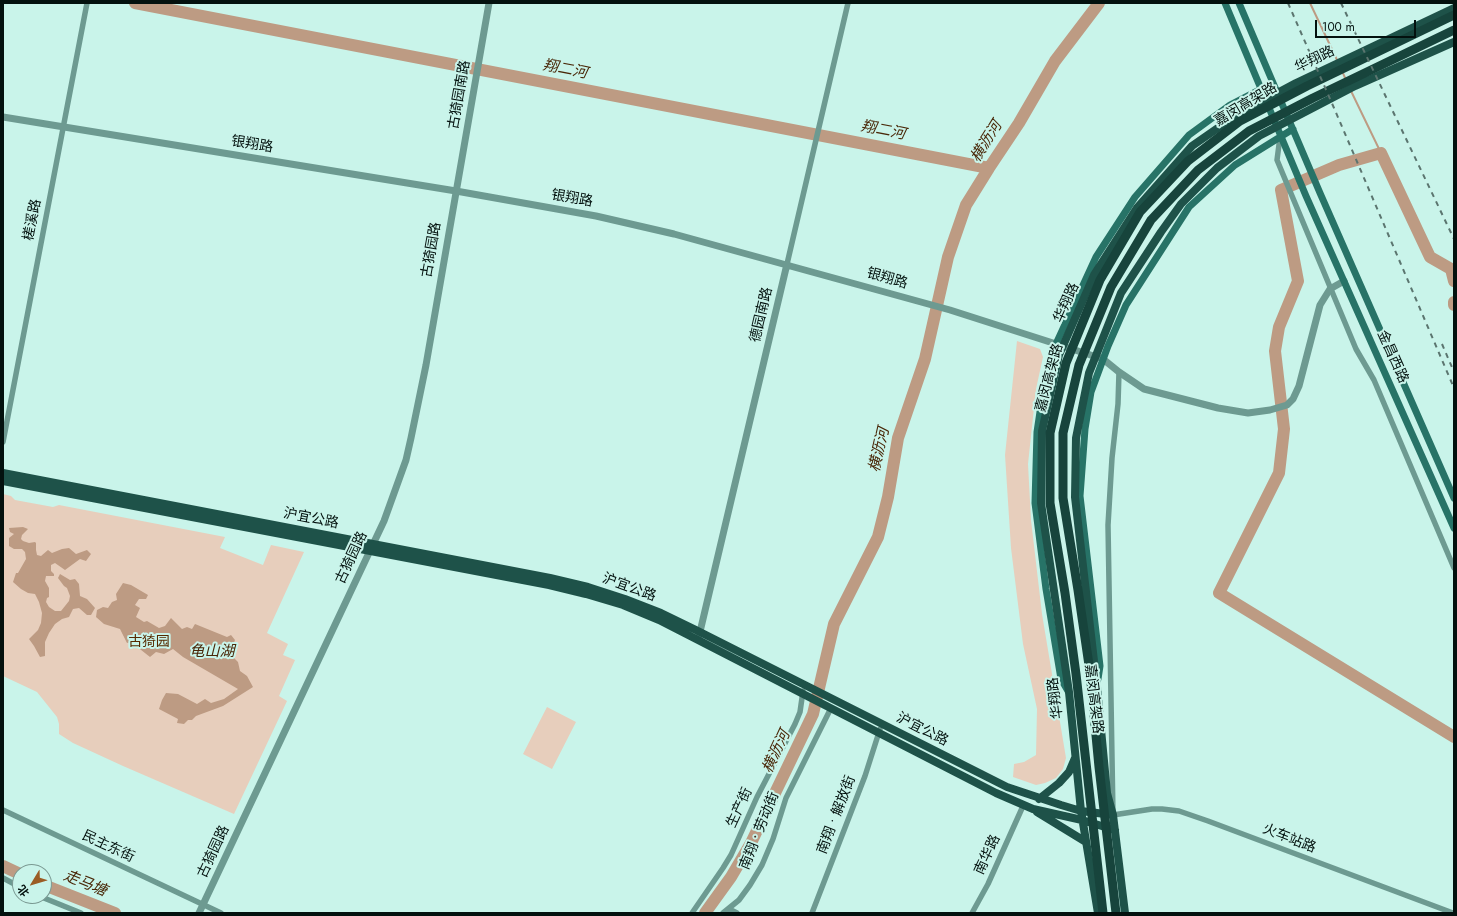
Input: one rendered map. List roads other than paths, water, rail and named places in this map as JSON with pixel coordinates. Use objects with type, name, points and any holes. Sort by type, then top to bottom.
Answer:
[{"type":"highway","name":"嘉闵高架路","points":[[1103,913],[1077,682],[1065,593],[1050,503],[1050,433],[1066,363],[1100,280],[1140,212],[1188,161],[1240,121],[1307,86],[1454,15]]},
{"type":"highway","name":"嘉闵高架路","points":[[1116,913],[1099,767],[1090,672],[1063,498],[1063,433],[1079,365],[1111,287],[1151,220],[1198,170],[1249,131],[1313,98],[1454,30]]},
{"type":"main road","points":[[1225,3],[1280,137]]},
{"type":"main road","points":[[1097,687],[1100,666],[1080,496],[1085,429],[1092,392],[1103,359],[1126,305],[1189,207],[1235,165],[1293,129],[1239,3]]},
{"type":"main road","name":"华翔路","points":[[1082,820],[1069,692],[1041,503],[1042,431],[1058,355],[1094,274],[1137,208],[1192,146],[1238,114],[1296,83],[1454,8]]},
{"type":"main road","points":[[1125,913],[1113,815],[1107,793],[1097,687],[1075,497],[1076,438],[1089,373],[1121,293],[1181,204],[1217,168],[1259,136],[1355,86],[1454,42]]},
{"type":"main road","points":[[1069,692],[1061,679],[1046,589],[1035,502],[1037,432],[1044,385],[1056,344],[1096,257],[1135,197],[1189,135],[1230,105],[1260,89],[1273,84]]},
{"type":"main road","name":"金昌西路","points":[[1293,129],[1454,498]]},
{"type":"main road","name":"金昌西路","points":[[1280,137],[1454,528]]},
{"type":"main road","name":"沪宜公路","points":[[3,473],[372,547]]},
{"type":"main road","name":"沪宜公路","points":[[3,481],[588,586],[661,613],[699,636],[808,693],[1007,787],[1039,799],[1081,811],[1113,815]]},
{"type":"main road","name":"沪宜公路","points":[[699,636],[804,684],[808,693]]},
{"type":"main road","name":"沪宜公路","points":[[828,703],[880,728],[996,793],[1023,806],[1082,820],[1115,830]]},
{"type":"main road","points":[[1039,799],[1059,783],[1069,772],[1075,757]]},
{"type":"main road","points":[[1033,809],[1086,842]]},
{"type":"main road","points":[[1082,820],[1098,913]]},
{"type":"street","name":"古猗园南路","points":[[456,191],[489,3]]},
{"type":"street","name":"德园南路","points":[[699,636],[848,3]]},
{"type":"street","name":"槎溪路","points":[[3,442],[86,5]]},
{"type":"street","name":"银翔路","points":[[3,117],[456,191],[596,216],[674,234],[950,310],[1103,359],[1144,389],[1218,408],[1248,413],[1270,410],[1287,405],[1293,399],[1299,386],[1320,305],[1330,289]]},
{"type":"street","points":[[1280,137],[1277,160],[1356,349],[1374,380],[1454,568]]},
{"type":"street","name":"古猗园路","points":[[200,913],[388,511],[411,438],[426,365],[456,191]]},
{"type":"street","points":[[1330,289],[1344,281]]},
{"type":"street","points":[[1113,815],[1108,525],[1118,404],[1119,372]]},
{"type":"street","name":"生产街","points":[[692,913],[723,868],[734,849],[757,797],[795,724],[808,693]]},
{"type":"street","name":"南翔 • 劳动街","points":[[723,913],[744,894],[762,865],[773,839],[786,798],[828,703]]},
{"type":"street","name":"南翔 • 解放街","points":[[812,913],[865,776],[880,728]]},
{"type":"street","name":"南华路","points":[[972,913],[988,884],[1023,806]]},
{"type":"street","name":"火车站路","points":[[1113,815],[1152,809],[1179,811],[1453,913]]},
{"type":"street","name":"民主东街","points":[[3,810],[221,913]]},
{"type":"street","points":[[3,878],[12,883]]},
{"type":"street","points":[[52,901],[80,913]]},
{"type":"street","points":[[729,909],[737,913]]},
{"type":"water","points":[[23,527],[28,529],[22,535],[21,539],[29,543],[36,543],[37,555],[41,556],[48,550],[52,553],[69,548],[76,554],[87,550],[91,554],[86,561],[80,559],[65,570],[55,563],[51,565],[51,571],[54,576],[46,576],[45,581],[49,588],[49,597],[47,598],[46,602],[49,607],[55,611],[61,611],[69,601],[70,596],[67,588],[58,578],[60,574],[70,580],[75,579],[79,584],[80,596],[87,599],[95,608],[91,615],[87,615],[79,608],[73,609],[69,617],[62,619],[55,624],[45,642],[45,656],[40,657],[29,639],[38,630],[41,623],[42,613],[39,602],[35,594],[28,593],[13,582],[16,573],[18,573],[26,559],[25,552],[22,549],[14,549],[9,546],[9,538],[14,534],[10,532],[9,528]]},
{"type":"water","name":"龟山湖","points":[[123,583],[131,585],[148,595],[146,599],[139,599],[135,605],[140,608],[136,617],[144,622],[147,621],[159,628],[165,626],[171,618],[182,629],[187,627],[192,629],[195,624],[227,637],[231,635],[235,640],[231,651],[232,656],[238,662],[240,671],[247,676],[253,687],[223,706],[196,716],[184,724],[177,723],[178,719],[159,709],[166,693],[178,694],[197,704],[205,699],[211,703],[224,699],[238,689],[183,657],[173,649],[164,654],[156,652],[150,657],[131,642],[127,643],[120,629],[104,624],[96,617],[97,610],[103,607],[108,608],[112,602],[117,600],[116,594]]},
{"type":"waterway","name":"翔二河","points":[[135,3],[989,168]]},
{"type":"waterway","name":"横沥河","points":[[705,913],[731,877],[751,843],[813,714],[834,624],[878,537],[888,497],[898,438],[925,359],[948,257],[966,205],[1019,123],[1055,61],[1099,3]]},
{"type":"waterway","points":[[1310,3],[1338,62]]},
{"type":"waterway","points":[[1342,71],[1346,80]]},
{"type":"waterway","points":[[1351,91],[1381,153]]},
{"type":"waterway","points":[[1454,281],[1451,269],[1430,257],[1381,153],[1339,165],[1281,190],[1298,281],[1279,327],[1275,351],[1284,429],[1279,473],[1219,593],[1454,737]]},
{"type":"waterway","name":"走马塘","points":[[3,866],[12,870]]},
{"type":"waterway","name":"走马塘","points":[[52,888],[115,913]]},
{"type":"railway","points":[[1288,3],[1454,388]]},
{"type":"railway","points":[[1341,3],[1454,239]]},
{"type":"railway","points":[[1442,344],[1454,372]]},
{"type":"park label","name":"古猗园","points":[[149,643]]}]
